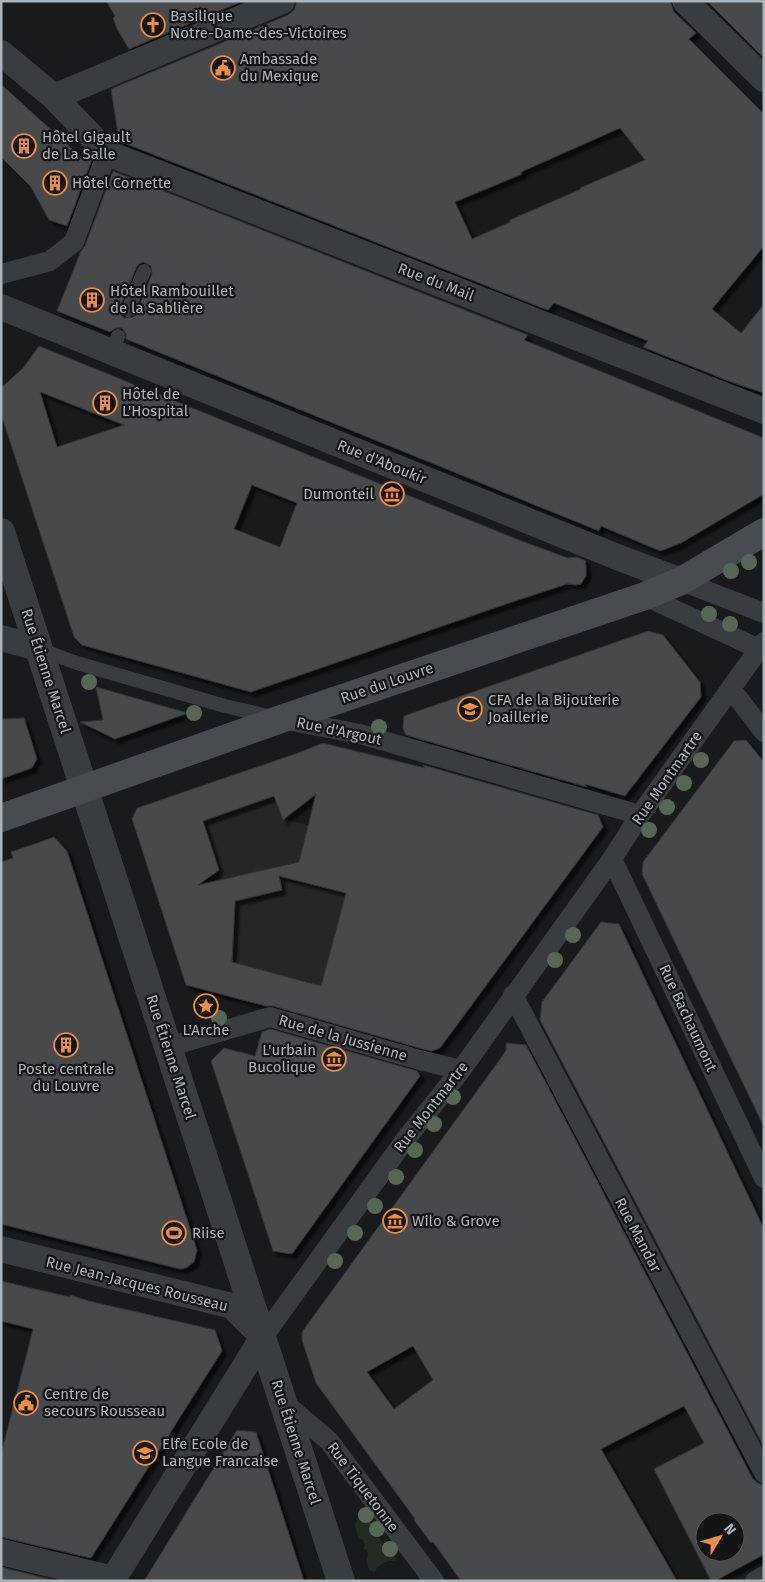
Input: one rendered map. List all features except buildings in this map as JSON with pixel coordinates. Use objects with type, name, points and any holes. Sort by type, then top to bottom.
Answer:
[{"type":"main road","name":"Rue du Louvre","points":[[1,818],[281,719],[645,596],[681,581],[764,532]]},
{"type":"street","points":[[54,97],[282,1]]},
{"type":"street","points":[[685,1],[764,80]]},
{"type":"street","points":[[1,53],[54,97],[108,153],[74,242],[50,261],[1,274]]},
{"type":"street","name":"Rue du Mail","points":[[108,153],[764,411]]},
{"type":"street","name":"Rue d'Aboukir","points":[[1,307],[115,344],[617,558],[764,613]]},
{"type":"street","name":"Rue Étienne Marcel","points":[[1,532],[341,1581]]},
{"type":"street","points":[[645,596],[761,645]]},
{"type":"street","points":[[1,638],[38,648]]},
{"type":"street","name":"Rue Montmartre","points":[[112,1580],[263,1337],[405,1140],[461,1070],[761,645]]},
{"type":"street","points":[[731,689],[764,732]]},
{"type":"street","name":"Rue d'Argout","points":[[281,719],[360,734],[640,815]]},
{"type":"street","name":"Rue Bachaumont","points":[[612,858],[764,1178]]},
{"type":"street","name":"Rue Mandar","points":[[512,996],[764,1473]]},
{"type":"street","name":"Rue de la Jussienne","points":[[168,1047],[270,1017],[461,1070]]},
{"type":"street","name":"Rue Jean-Jacques Rousseau","points":[[1,1249],[232,1306],[263,1337]]},
{"type":"street","name":"Rue Tiquetonne","points":[[283,1402],[329,1441],[434,1581]]},
{"type":"street","points":[[1,1552],[112,1580]]},
{"type":"street","points":[[755,1581],[764,1576]]},
{"type":"lane","points":[[128,310],[144,271]]},
{"type":"lane","name":"Rue d'Argout","points":[[38,648],[77,663],[225,706],[281,719]]},
{"type":"shaded area","points":[[308,749],[284,819],[341,834],[440,996],[472,1006],[464,1017],[428,1005],[367,995],[355,1030],[216,993],[222,967],[225,892],[193,790]]},
{"type":"shaded area","points":[[362,1518],[368,1519],[374,1530],[379,1533],[378,1537],[396,1557],[395,1561],[386,1562],[376,1569],[375,1572],[369,1570],[366,1559],[368,1555],[367,1550],[363,1549],[365,1545],[363,1540],[359,1538],[355,1526],[357,1520]]},
{"type":"place","name":"Basilique Notre-Dame-des-Victoires","points":[[153,25]]},
{"type":"place","name":"Ambassade du Mexique","points":[[223,68]]},
{"type":"place","name":"Hôtel Gigault de La Salle","points":[[24,146]]},
{"type":"place","name":"Hôtel Cornette","points":[[55,183]]},
{"type":"place","name":"Hôtel Rambouillet de la Sablière","points":[[92,300]]},
{"type":"place","name":"Hôtel de L'Hospital","points":[[105,403]]},
{"type":"place","name":"Dumonteil","points":[[392,494]]},
{"type":"place","name":"CFA de la Bijouterie Joaillerie","points":[[470,709]]},
{"type":"place","name":"L'Arche","points":[[206,1006]]},
{"type":"place","name":"Poste centrale du Louvre","points":[[66,1045]]},
{"type":"place","name":"L'urbain Bucolique","points":[[334,1059]]},
{"type":"place","name":"Wilo & Grove","points":[[395,1221]]},
{"type":"place","name":"Riise","points":[[174,1233]]},
{"type":"place","name":"Centre de secours Rousseau","points":[[26,1403]]},
{"type":"place","name":"Elfe Ecole de Langue Francaise","points":[[145,1453]]}]
